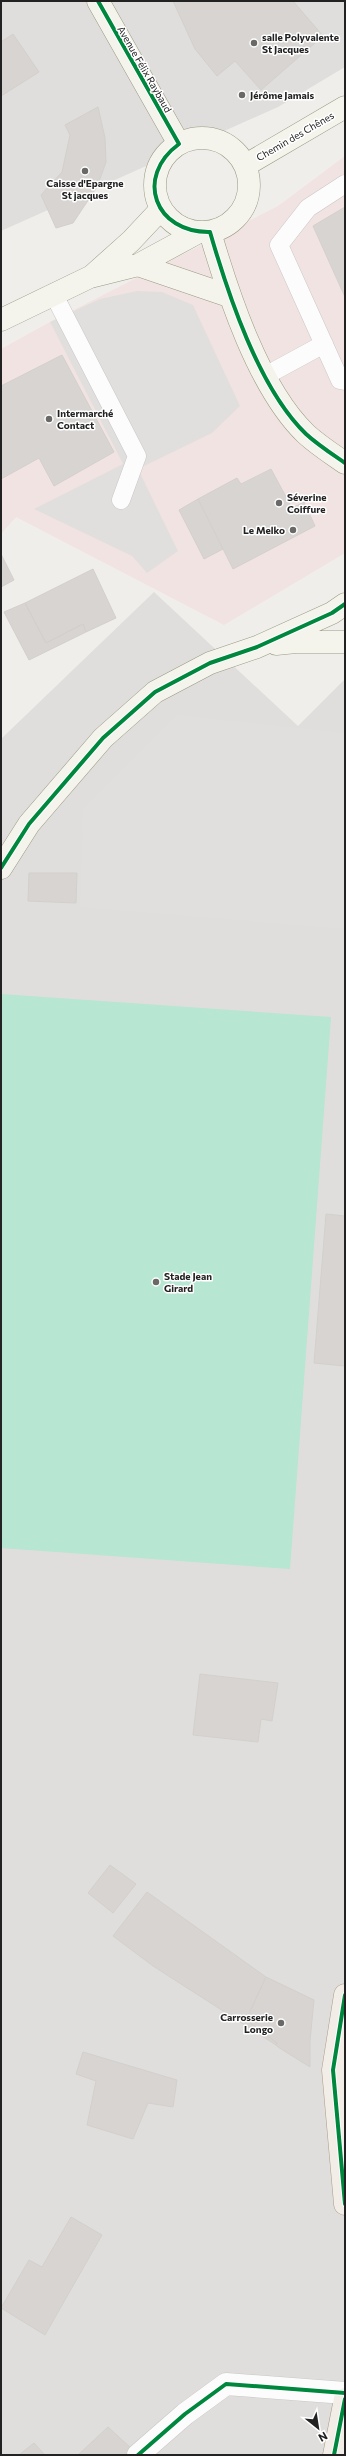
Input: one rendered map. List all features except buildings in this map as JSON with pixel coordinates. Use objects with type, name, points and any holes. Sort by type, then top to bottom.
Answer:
[{"type":"main road","name":"Avenue Félix Raybaud","points":[[98,1],[179,144]]},
{"type":"main road","name":"Chemin des Chênes","points":[[246,165],[345,107]]},
{"type":"main road","points":[[1,320],[90,277],[138,265],[204,232],[224,228],[236,219],[245,208],[249,193],[250,179],[246,165],[237,152],[224,142],[210,138],[194,138],[179,144],[167,153],[159,165],[155,180],[156,194],[161,209],[170,220],[183,229],[204,232]]},
{"type":"main road","points":[[90,277],[131,240],[161,209]]},
{"type":"main road","points":[[204,232],[229,296],[265,376],[281,405],[306,434],[343,461]]},
{"type":"main road","points":[[138,265],[229,296]]},
{"type":"main road","points":[[1,868],[29,824],[103,738],[150,697],[210,663],[257,647],[332,613],[345,604]]},
{"type":"main road","points":[[257,647],[296,642],[345,642]]},
{"type":"main road","points":[[345,1995],[333,2070],[345,2204]]},
{"type":"main road","points":[[334,2455],[345,2399]]},
{"type":"street","points":[[138,2455],[185,2414],[226,2384],[345,2393]]},
{"type":"lane","points":[[345,184],[308,208],[279,245],[340,380],[345,381]]},
{"type":"lane","points":[[54,295],[137,456],[121,500]]},
{"type":"lane","points":[[265,376],[324,344]]},
{"type":"shaded area","points":[[1,1],[345,1],[345,67],[278,107],[1,231]]},
{"type":"shaded area","points":[[345,156],[345,553],[224,625],[16,517],[1,534],[1,349],[50,322],[278,206]]},
{"type":"shaded area","points":[[137,291],[162,292],[193,305],[240,406],[212,433],[138,469],[178,551],[147,573],[132,556],[34,509],[123,464],[50,322],[100,299]]},
{"type":"shaded area","points":[[154,592],[298,726],[345,679],[345,2455],[1,2455],[1,739]]},
{"type":"shaded area","points":[[178,715],[345,733],[345,929],[80,907],[83,810]]},
{"type":"green space","name":"Stade Jean Girard","points":[[1,994],[331,1017],[290,1569],[1,1548]]},
{"type":"cycle path","points":[[98,1],[179,144],[165,157],[157,172],[155,187],[157,201],[164,213],[176,223],[191,230],[210,232],[226,283],[247,339],[274,392],[289,415],[306,434],[320,446],[345,463]]},
{"type":"cycle path","points":[[1,868],[29,824],[103,738],[155,692],[210,663],[257,647],[332,613],[345,604]]},
{"type":"cycle path","points":[[345,1995],[333,2070],[345,2204]]},
{"type":"cycle path","points":[[138,2455],[185,2414],[226,2384],[345,2393]]},
{"type":"cycle path","points":[[334,2455],[345,2399]]},
{"type":"place","name":"salle Polyvalente St Jacques","points":[[254,43]]},
{"type":"place","name":"Jérôme Jamais","points":[[242,95]]},
{"type":"place","name":"Caisse d'Epargne St jacques","points":[[85,171]]},
{"type":"place","name":"Intermarché Contact","points":[[49,419]]},
{"type":"place","name":"Séverine Coiffure","points":[[279,503]]},
{"type":"place","name":"Le Melko","points":[[293,530]]},
{"type":"place","name":"Stade Jean Girard","points":[[156,1282]]},
{"type":"place","name":"Carrosserie Longo","points":[[281,2023]]}]
